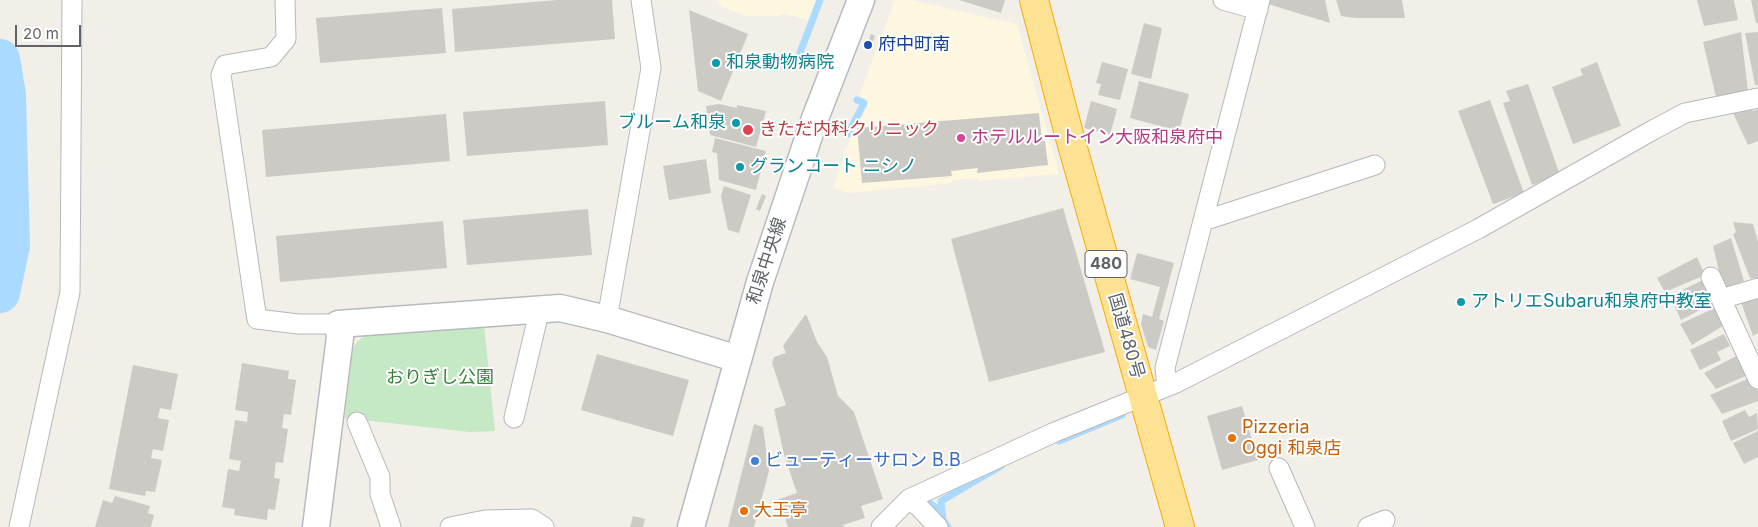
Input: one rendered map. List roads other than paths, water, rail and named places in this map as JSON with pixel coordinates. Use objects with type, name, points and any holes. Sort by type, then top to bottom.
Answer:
[{"type":"highway","name":"国道480号","points":[[1034,0],[1068,134],[1155,392],[1180,527]]},
{"type":"street","points":[[19,527],[70,292],[72,0]]},
{"type":"street","points":[[285,0],[286,39],[271,57],[225,65],[221,75],[258,319],[298,324],[338,324],[560,308],[607,319],[738,358]]},
{"type":"street","points":[[607,319],[651,68],[641,0]]},
{"type":"street","name":"和泉中央線","points":[[691,527],[760,282],[814,121],[860,0]]},
{"type":"street","points":[[1155,392],[1165,368],[1259,5],[1223,0]]},
{"type":"street","points":[[881,527],[909,499],[1055,432],[1155,392],[1478,230],[1685,113],[1758,98]]},
{"type":"street","points":[[1204,221],[1375,165]]},
{"type":"street","points":[[1711,277],[1758,379]]},
{"type":"street","points":[[1721,299],[1758,288]]},
{"type":"street","points":[[514,418],[540,308]]},
{"type":"street","points":[[316,527],[340,337],[338,324]]},
{"type":"street","points":[[357,422],[380,477],[380,494],[391,527]]},
{"type":"street","points":[[1279,468],[1305,527]]},
{"type":"street","points":[[909,499],[938,527]]},
{"type":"street","points":[[450,527],[486,520],[532,519],[544,527]]},
{"type":"waterway","points":[[795,66],[820,0]]},
{"type":"waterway","points":[[0,59],[6,95],[10,245],[0,293]]},
{"type":"waterway","points":[[848,134],[864,103],[857,100]]},
{"type":"waterway","points":[[1054,437],[1057,436],[1059,441],[1122,415]]},
{"type":"waterway","points":[[948,527],[943,520],[941,501],[1001,466]]},
{"type":"waterway","points":[[928,502],[942,512]]},
{"type":"place","name":"府中町南","points":[[868,45]]},
{"type":"place","name":"和泉動物病院","points":[[716,63]]},
{"type":"place","name":"ブルーム和泉","points":[[736,123]]},
{"type":"place","name":"きただ内科クリニック","points":[[748,130]]},
{"type":"place","name":"ホテルルートイン大阪和泉府中","points":[[961,138]]},
{"type":"place","name":"グランコート ニシノ","points":[[740,167]]},
{"type":"place","name":"アトリエSubaru和泉府中教室","points":[[1461,302]]},
{"type":"place","name":"Pizzeria Oggi 和泉店","points":[[1232,438]]},
{"type":"place","name":"ビューティーサロン B.B","points":[[755,461]]},
{"type":"place","name":"大王亭","points":[[744,511]]},
{"type":"park label","name":"おりぎし公園","points":[[440,378]]}]
